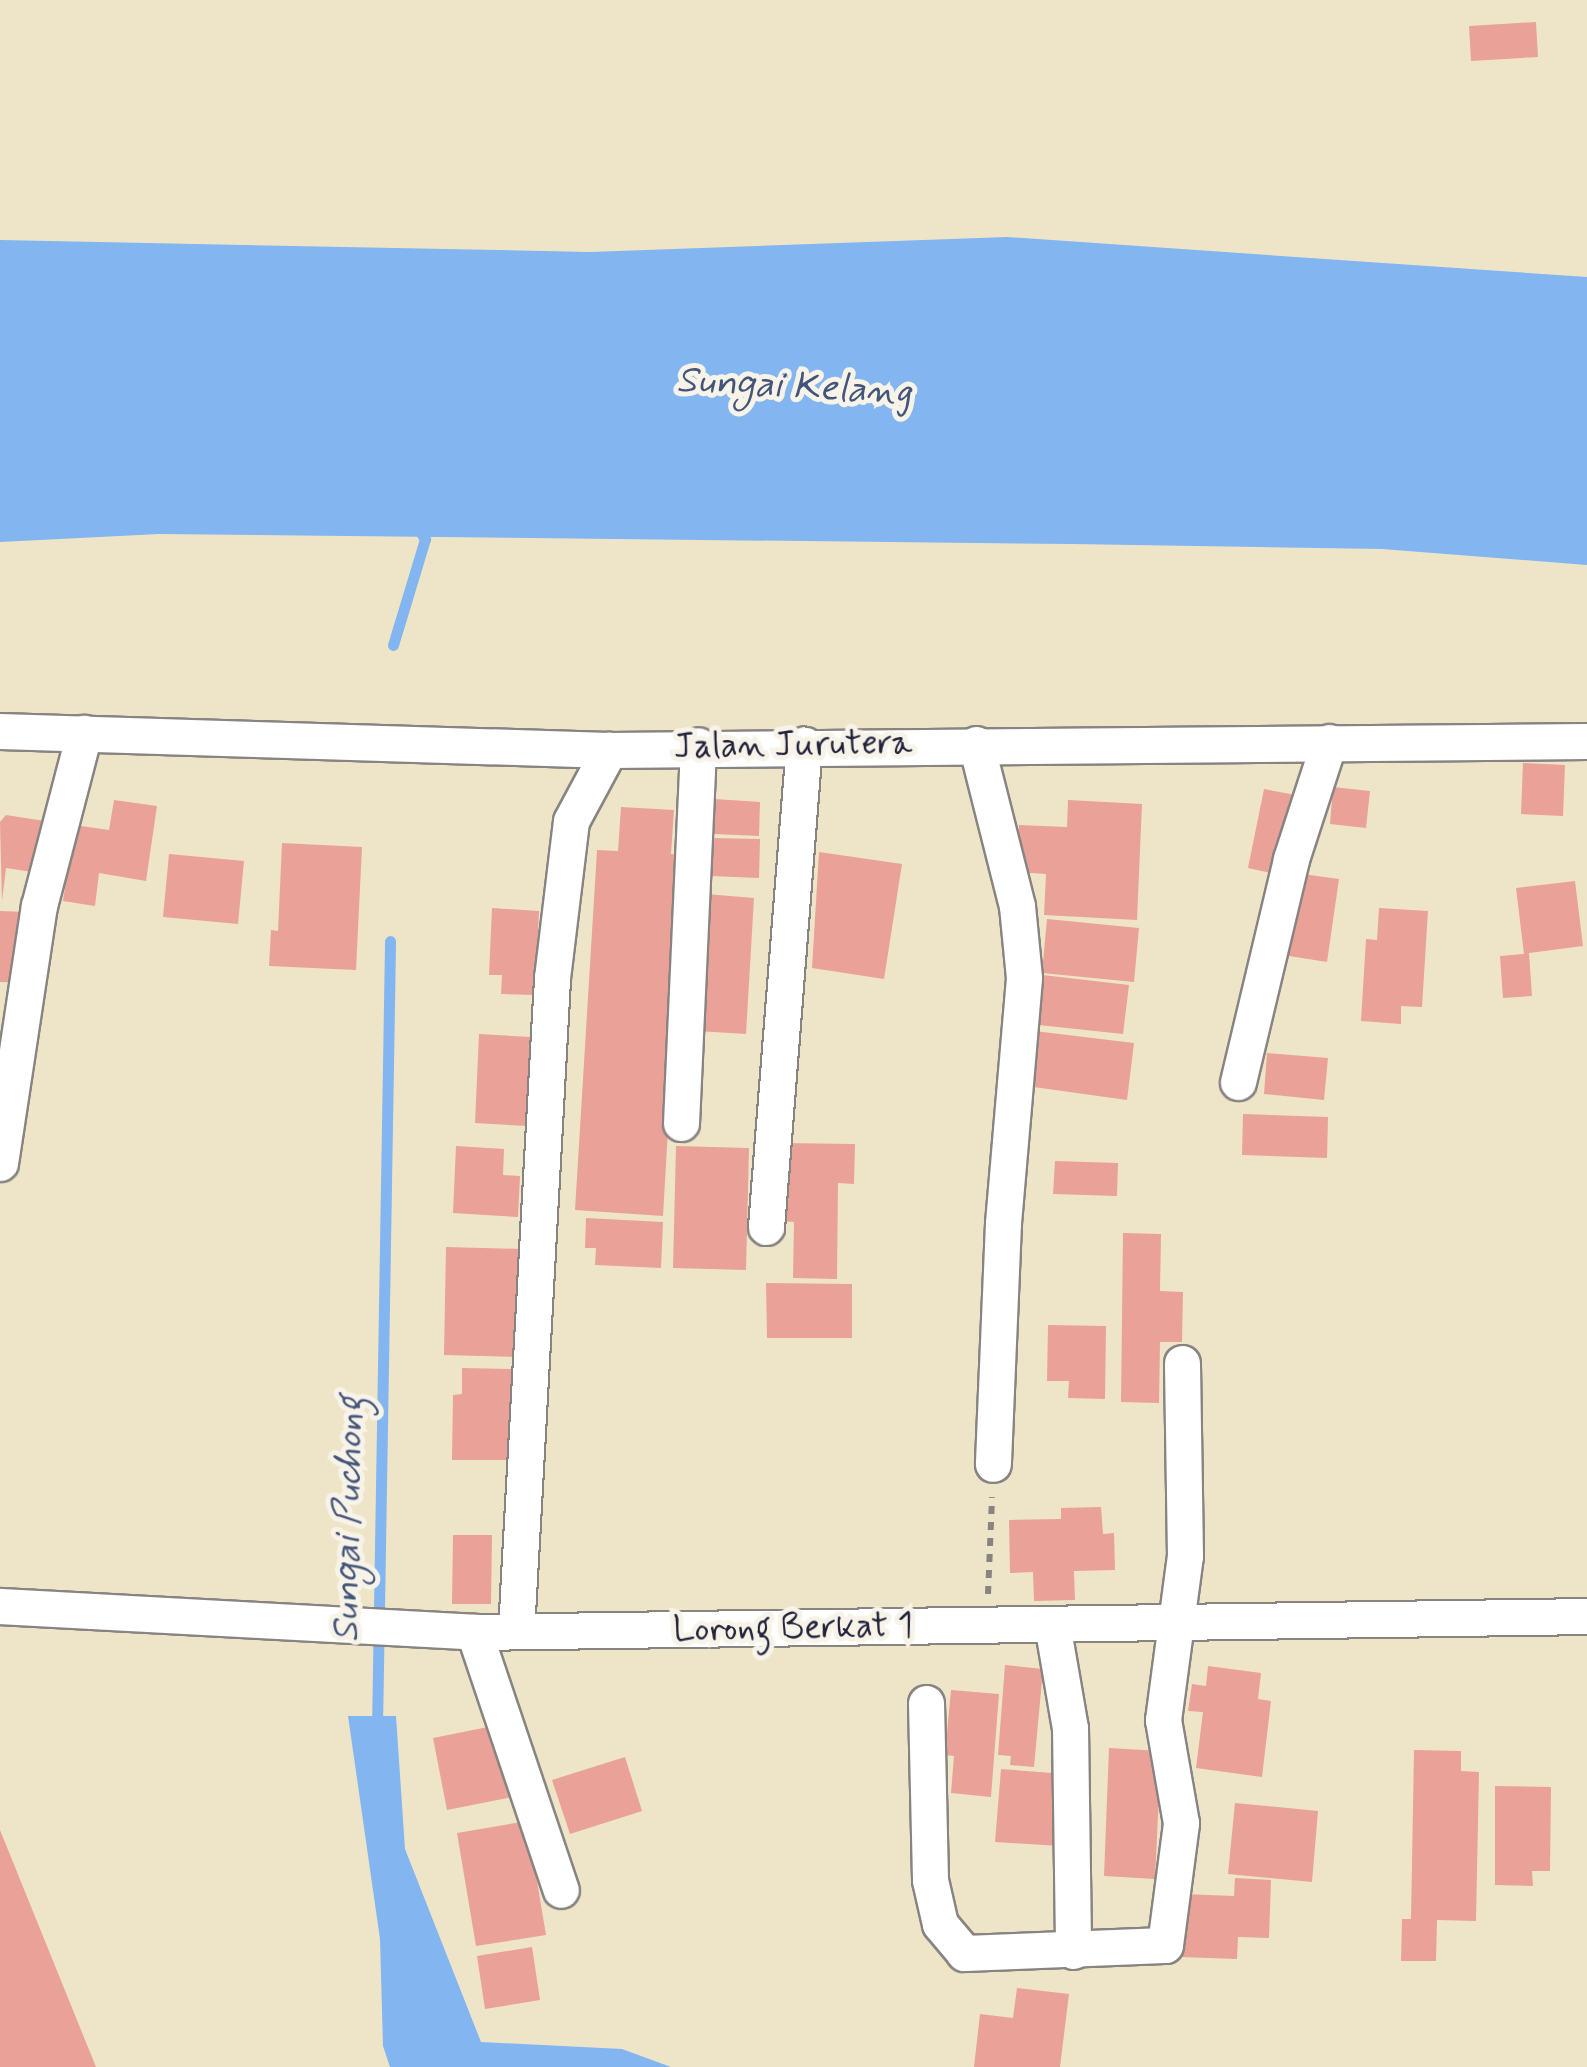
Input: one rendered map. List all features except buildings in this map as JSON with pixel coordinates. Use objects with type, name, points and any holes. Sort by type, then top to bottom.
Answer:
[{"type":"street","name":"Jalan Jurutera","points":[[0,731],[609,750],[698,744],[1587,742]]},
{"type":"street","points":[[0,1163],[39,906],[84,733]]},
{"type":"street","points":[[1238,1082],[1291,859],[1329,742]]},
{"type":"street","points":[[681,1122],[698,744]]},
{"type":"street","points":[[766,1226],[804,744]]},
{"type":"street","points":[[976,744],[1017,906],[1024,978],[1004,1223],[993,1464]]},
{"type":"street","points":[[516,1631],[552,978],[571,820],[609,750]]},
{"type":"street","points":[[926,1703],[930,1880],[940,1924],[964,1953],[1165,1945],[1181,1823],[1163,1720],[1185,1556],[1182,1363]]},
{"type":"street","name":"Lorong Berkat 1","points":[[0,1606],[474,1632],[1587,1616]]},
{"type":"street","points":[[1052,1624],[1070,1728],[1074,1951]]},
{"type":"street","points":[[474,1632],[561,1890]]},
{"type":"path","points":[[987,1625],[993,1464]]},
{"type":"water","name":"Sungai Kelang","points":[[1007,237],[1587,277],[1587,565],[1382,549],[1072,544],[159,534],[0,542],[0,240],[590,252]]},
{"type":"water","points":[[348,1716],[396,1716],[405,1849],[481,2042],[622,2049],[671,2067],[390,2067],[383,2046],[380,1939]]},
{"type":"waterway","name":"Sungai Puchong","points":[[393,645],[425,539],[417,526]]},
{"type":"waterway","name":"Sungai Puchong","points":[[377,1728],[390,941]]}]
